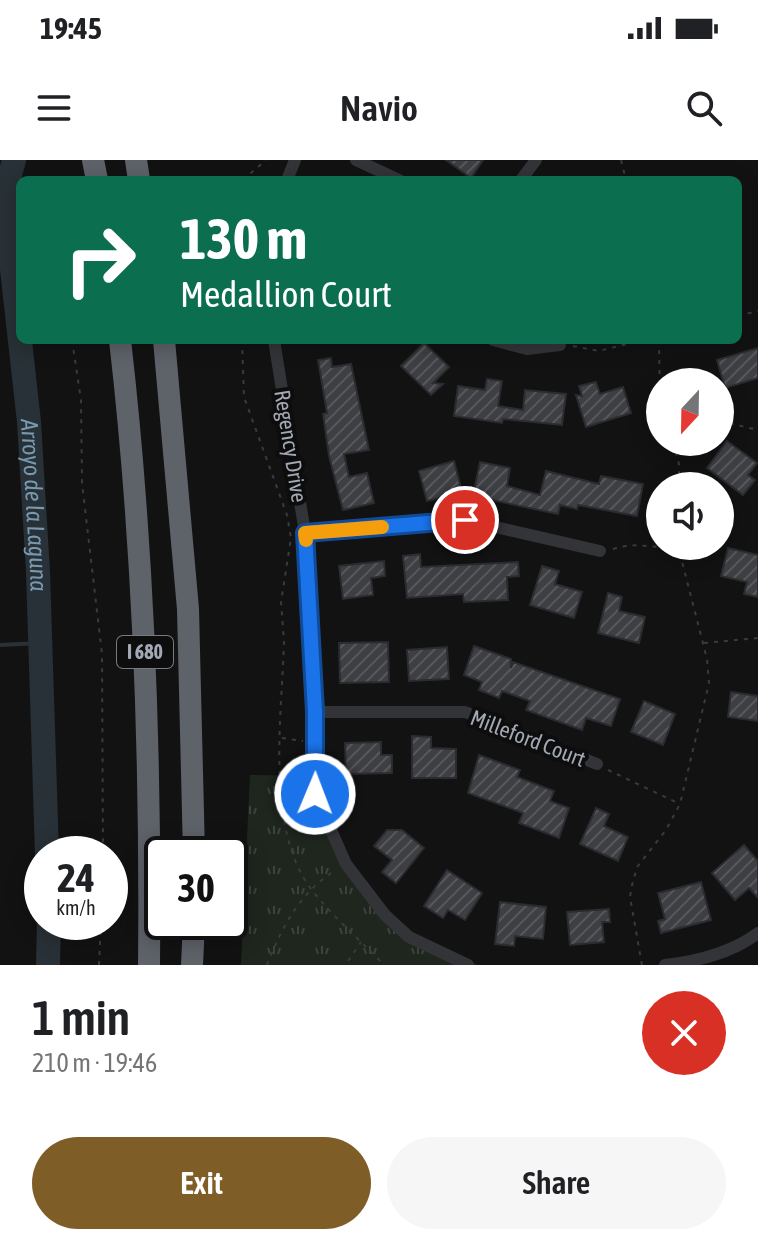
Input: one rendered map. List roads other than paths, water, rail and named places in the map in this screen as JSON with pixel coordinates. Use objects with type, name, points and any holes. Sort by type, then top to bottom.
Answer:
[{"type":"highway","name":"I 680","points":[[120,344],[144,611],[150,800],[149,965]]},
{"type":"highway","name":"I 680","points":[[164,344],[188,609],[194,836]]},
{"type":"highway","points":[[192,965],[193,940]]},
{"type":"street","points":[[356,160],[390,176]]},
{"type":"street","name":"Regency Drive","points":[[275,344],[305,533],[315,712],[315,794],[346,864],[385,915],[409,937],[468,965]]},
{"type":"street","points":[[508,344],[527,349],[560,345]]},
{"type":"street","points":[[305,533],[465,520],[600,551]]},
{"type":"street","name":"Milleford Court","points":[[315,712],[465,712],[597,764]]},
{"type":"street","points":[[665,965],[693,961],[739,947],[758,933]]},
{"type":"waterway","name":"Arroyo de la Laguna","points":[[14,160],[4,197],[16,305]]},
{"type":"waterway","points":[[0,263],[9,264]]},
{"type":"waterway","name":"Arroyo de la Laguna","points":[[20,344],[29,422],[38,572],[46,836]]},
{"type":"waterway","points":[[0,645],[40,643]]},
{"type":"waterway","name":"Arroyo de la Laguna","points":[[48,965],[49,940]]}]
